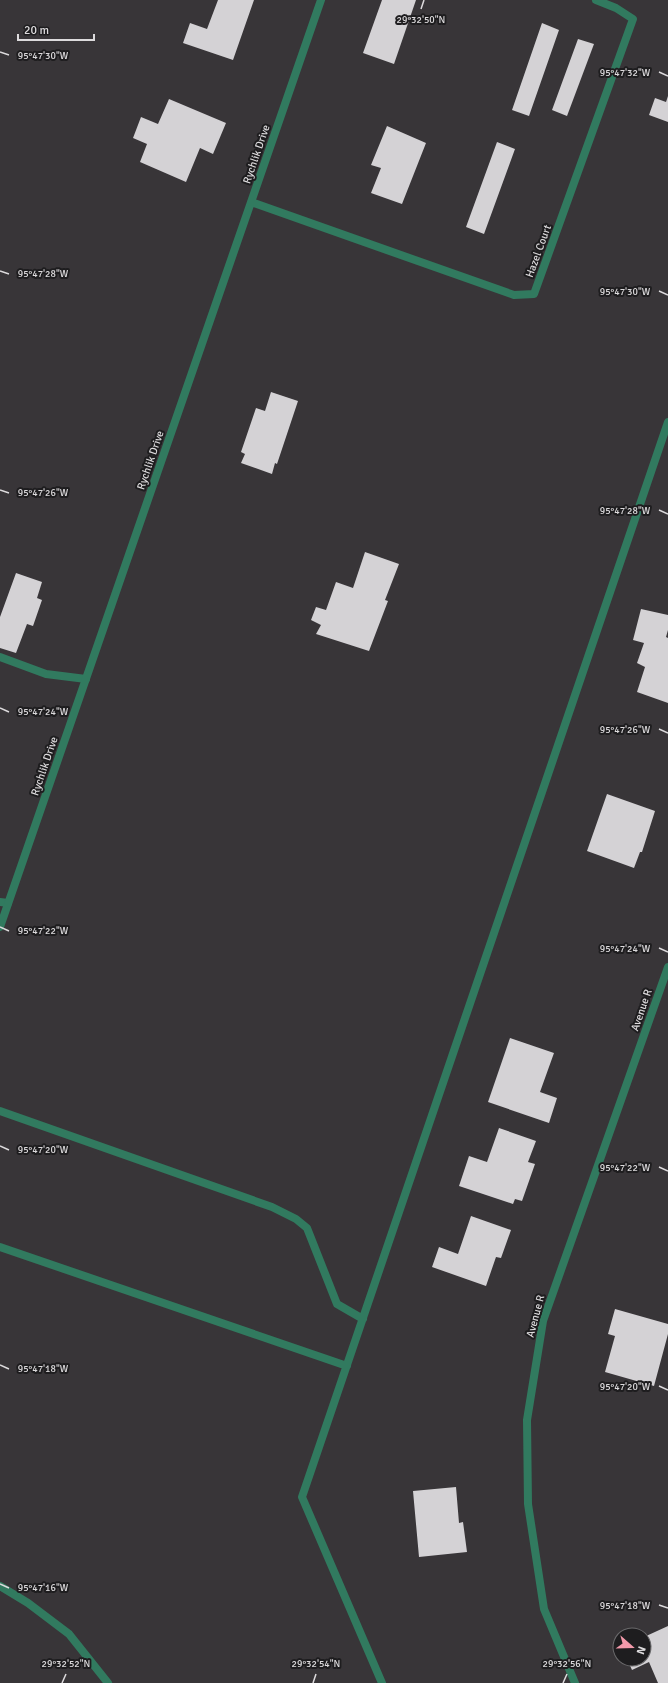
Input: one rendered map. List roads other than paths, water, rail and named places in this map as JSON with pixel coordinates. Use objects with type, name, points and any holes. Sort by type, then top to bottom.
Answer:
[{"type":"street","name":"Rychlik Drive","points":[[0,927],[4,902],[86,679],[321,0]]},
{"type":"street","name":"Hazel Court","points":[[251,202],[514,295],[534,294],[633,19],[616,8],[596,0]]},
{"type":"street","points":[[382,1683],[302,1497],[668,422]]},
{"type":"street","points":[[0,657],[46,674],[86,679]]},
{"type":"street","name":"Avenue R","points":[[575,1683],[544,1609],[528,1504],[527,1420],[543,1322],[668,967]]},
{"type":"street","points":[[0,1111],[272,1207],[296,1219],[307,1228],[337,1304],[363,1319]]},
{"type":"street","points":[[0,1247],[346,1366]]},
{"type":"street","points":[[0,1586],[28,1603],[69,1634],[108,1683]]}]
